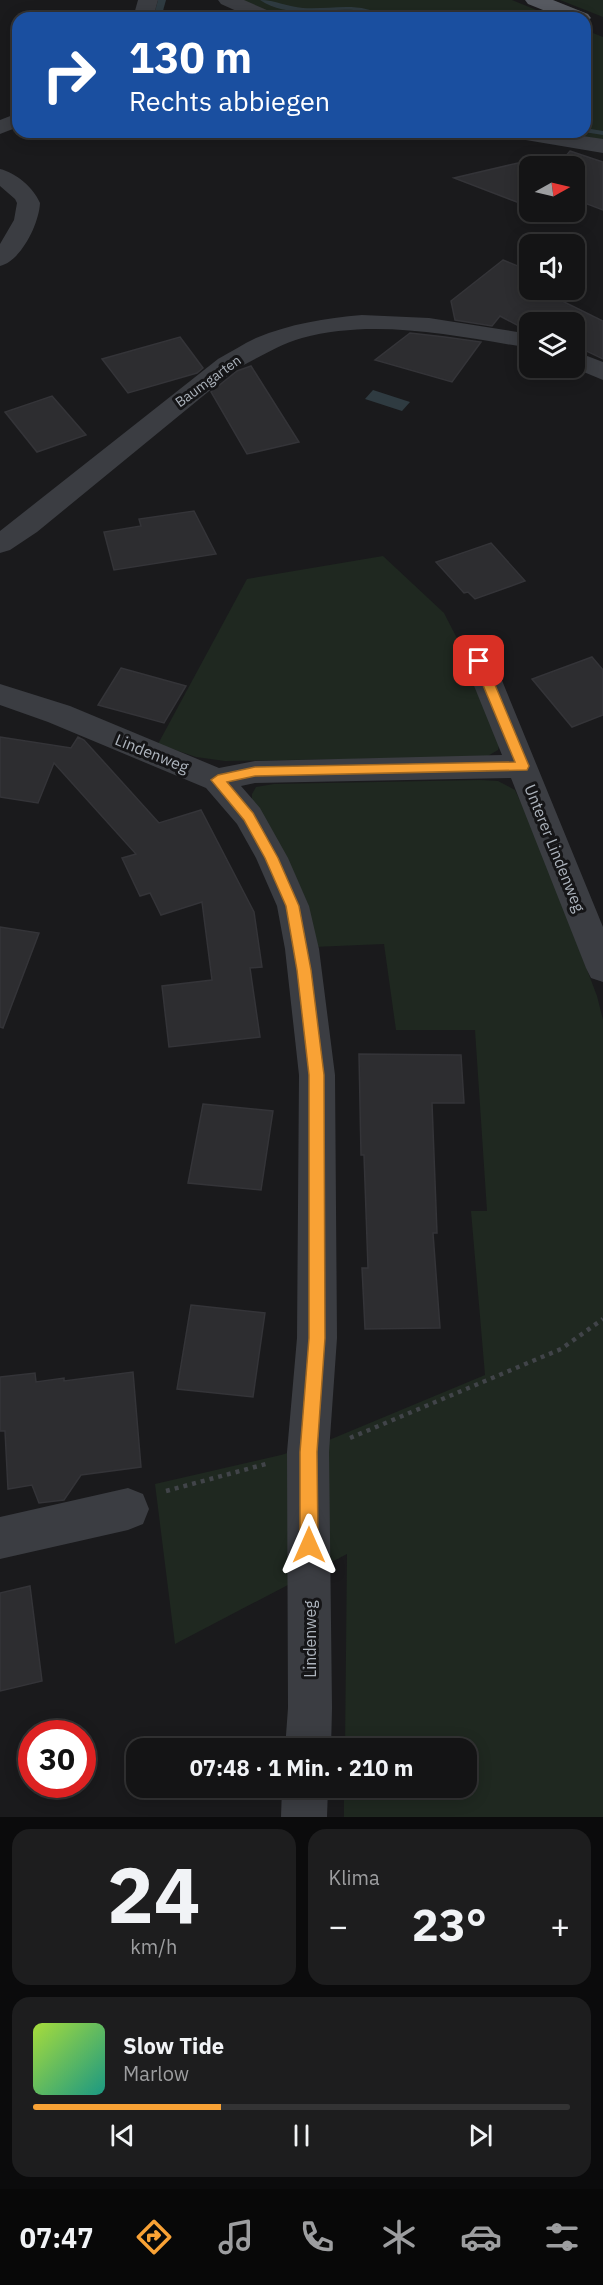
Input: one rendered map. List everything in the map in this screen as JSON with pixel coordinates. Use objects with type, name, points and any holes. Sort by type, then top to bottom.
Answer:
[{"type":"main road","points":[[535,0],[566,12]]},
{"type":"street","points":[[228,0],[255,12]]},
{"type":"street","points":[[552,138],[603,146]]},
{"type":"street","points":[[0,176],[26,197],[30,207],[26,219],[0,259]]},
{"type":"street","name":"Baumgarten","points":[[0,544],[27,526],[227,364],[263,344],[325,326],[390,322],[450,328],[519,339]]},
{"type":"street","points":[[585,363],[603,372]]},
{"type":"street","name":"Unterer Lindenweg","points":[[479,661],[603,968]]},
{"type":"street","name":"Lindenweg","points":[[0,693],[58,714],[218,780],[249,816],[272,858],[293,906],[302,949],[317,1086],[317,1338],[308,1452],[309,1738]]},
{"type":"street","points":[[218,780],[255,771],[523,766]]},
{"type":"street","points":[[0,1538],[128,1509]]},
{"type":"street","points":[[304,1817],[305,1798]]},
{"type":"path","points":[[128,1509],[143,1498],[345,1440],[561,1349],[603,1319]]},
{"type":"shaded area","points":[[238,0],[512,0],[541,12],[265,12]]},
{"type":"shaded area","points":[[560,0],[603,0],[603,17]]},
{"type":"shaded area","points":[[591,32],[603,37],[603,142],[577,138],[591,138]]},
{"type":"shaded area","points":[[373,390],[410,402],[402,411],[365,399]]},
{"type":"shaded area","points":[[383,556],[444,613],[464,652],[501,738],[498,750],[486,757],[225,761],[196,757],[158,744],[247,579]]},
{"type":"shaded area","points":[[480,780],[498,781],[515,790],[535,833],[597,996],[603,1020],[603,1817],[344,1817],[344,1798],[477,1798],[477,1738],[345,1738],[347,1554],[175,1644],[155,1484],[281,1455],[329,1440],[485,1375],[471,1211],[487,1211],[475,1030],[396,1030],[384,944],[313,947],[308,904],[291,868],[252,804],[252,794],[256,787],[274,784]]},
{"type":"building","points":[[570,151],[585,156],[566,156]]},
{"type":"building","points":[[585,156],[603,162],[603,210],[585,203]]},
{"type":"building","points":[[519,163],[519,203],[454,178]]},
{"type":"building","points":[[503,260],[519,267],[519,300],[560,300],[585,312],[519,312],[519,326],[500,316],[492,326],[455,320],[451,301]]},
{"type":"building","points":[[585,312],[603,321],[603,359],[585,350]]},
{"type":"building","points":[[410,333],[481,342],[452,382],[375,360]]},
{"type":"building","points":[[180,337],[203,368],[197,373],[128,393],[102,359]]},
{"type":"building","points":[[251,366],[299,442],[247,454],[211,392],[237,371]]},
{"type":"building","points":[[52,396],[86,435],[37,452],[5,412]]},
{"type":"building","points":[[194,511],[216,554],[114,570],[104,532],[141,526],[139,519]]},
{"type":"building","points":[[491,543],[525,581],[475,599],[468,592],[464,593],[436,562]]},
{"type":"building","points":[[592,657],[603,670],[603,715],[572,727],[532,679]]},
{"type":"building","points":[[121,668],[186,686],[164,723],[98,705]]},
{"type":"building","points":[[0,737],[71,748],[78,737],[84,740],[159,823],[201,810],[254,912],[262,967],[250,968],[260,1037],[169,1047],[162,986],[212,980],[202,902],[161,915],[150,893],[140,896],[122,858],[136,854],[54,763],[38,803],[0,797]]},
{"type":"building","points":[[0,927],[39,933],[3,1028],[0,1027]]},
{"type":"building","points":[[359,1054],[461,1055],[464,1103],[432,1103],[437,1233],[433,1233],[440,1328],[365,1329],[362,1268],[368,1268],[364,1155],[361,1155]]},
{"type":"building","points":[[203,1104],[273,1111],[261,1190],[188,1183]]},
{"type":"building","points":[[191,1305],[265,1313],[253,1397],[177,1389]]},
{"type":"building","points":[[133,1372],[141,1467],[81,1475],[64,1500],[39,1503],[32,1485],[8,1489],[5,1431],[0,1431],[0,1377],[35,1373],[36,1382],[64,1378],[64,1381]]},
{"type":"building","points":[[30,1586],[42,1681],[0,1691],[0,1593]]},
{"type":"waterway","points":[[159,12],[162,0]]},
{"type":"waterway","points":[[264,0],[294,9],[355,8],[371,12]]},
{"type":"waterway","points":[[591,131],[603,133]]},
{"type":"route","points":[[309,1545],[308,1452],[317,1338],[316,1075],[302,949],[293,906],[272,858],[249,816],[218,780],[255,771],[523,766],[479,661]]}]
